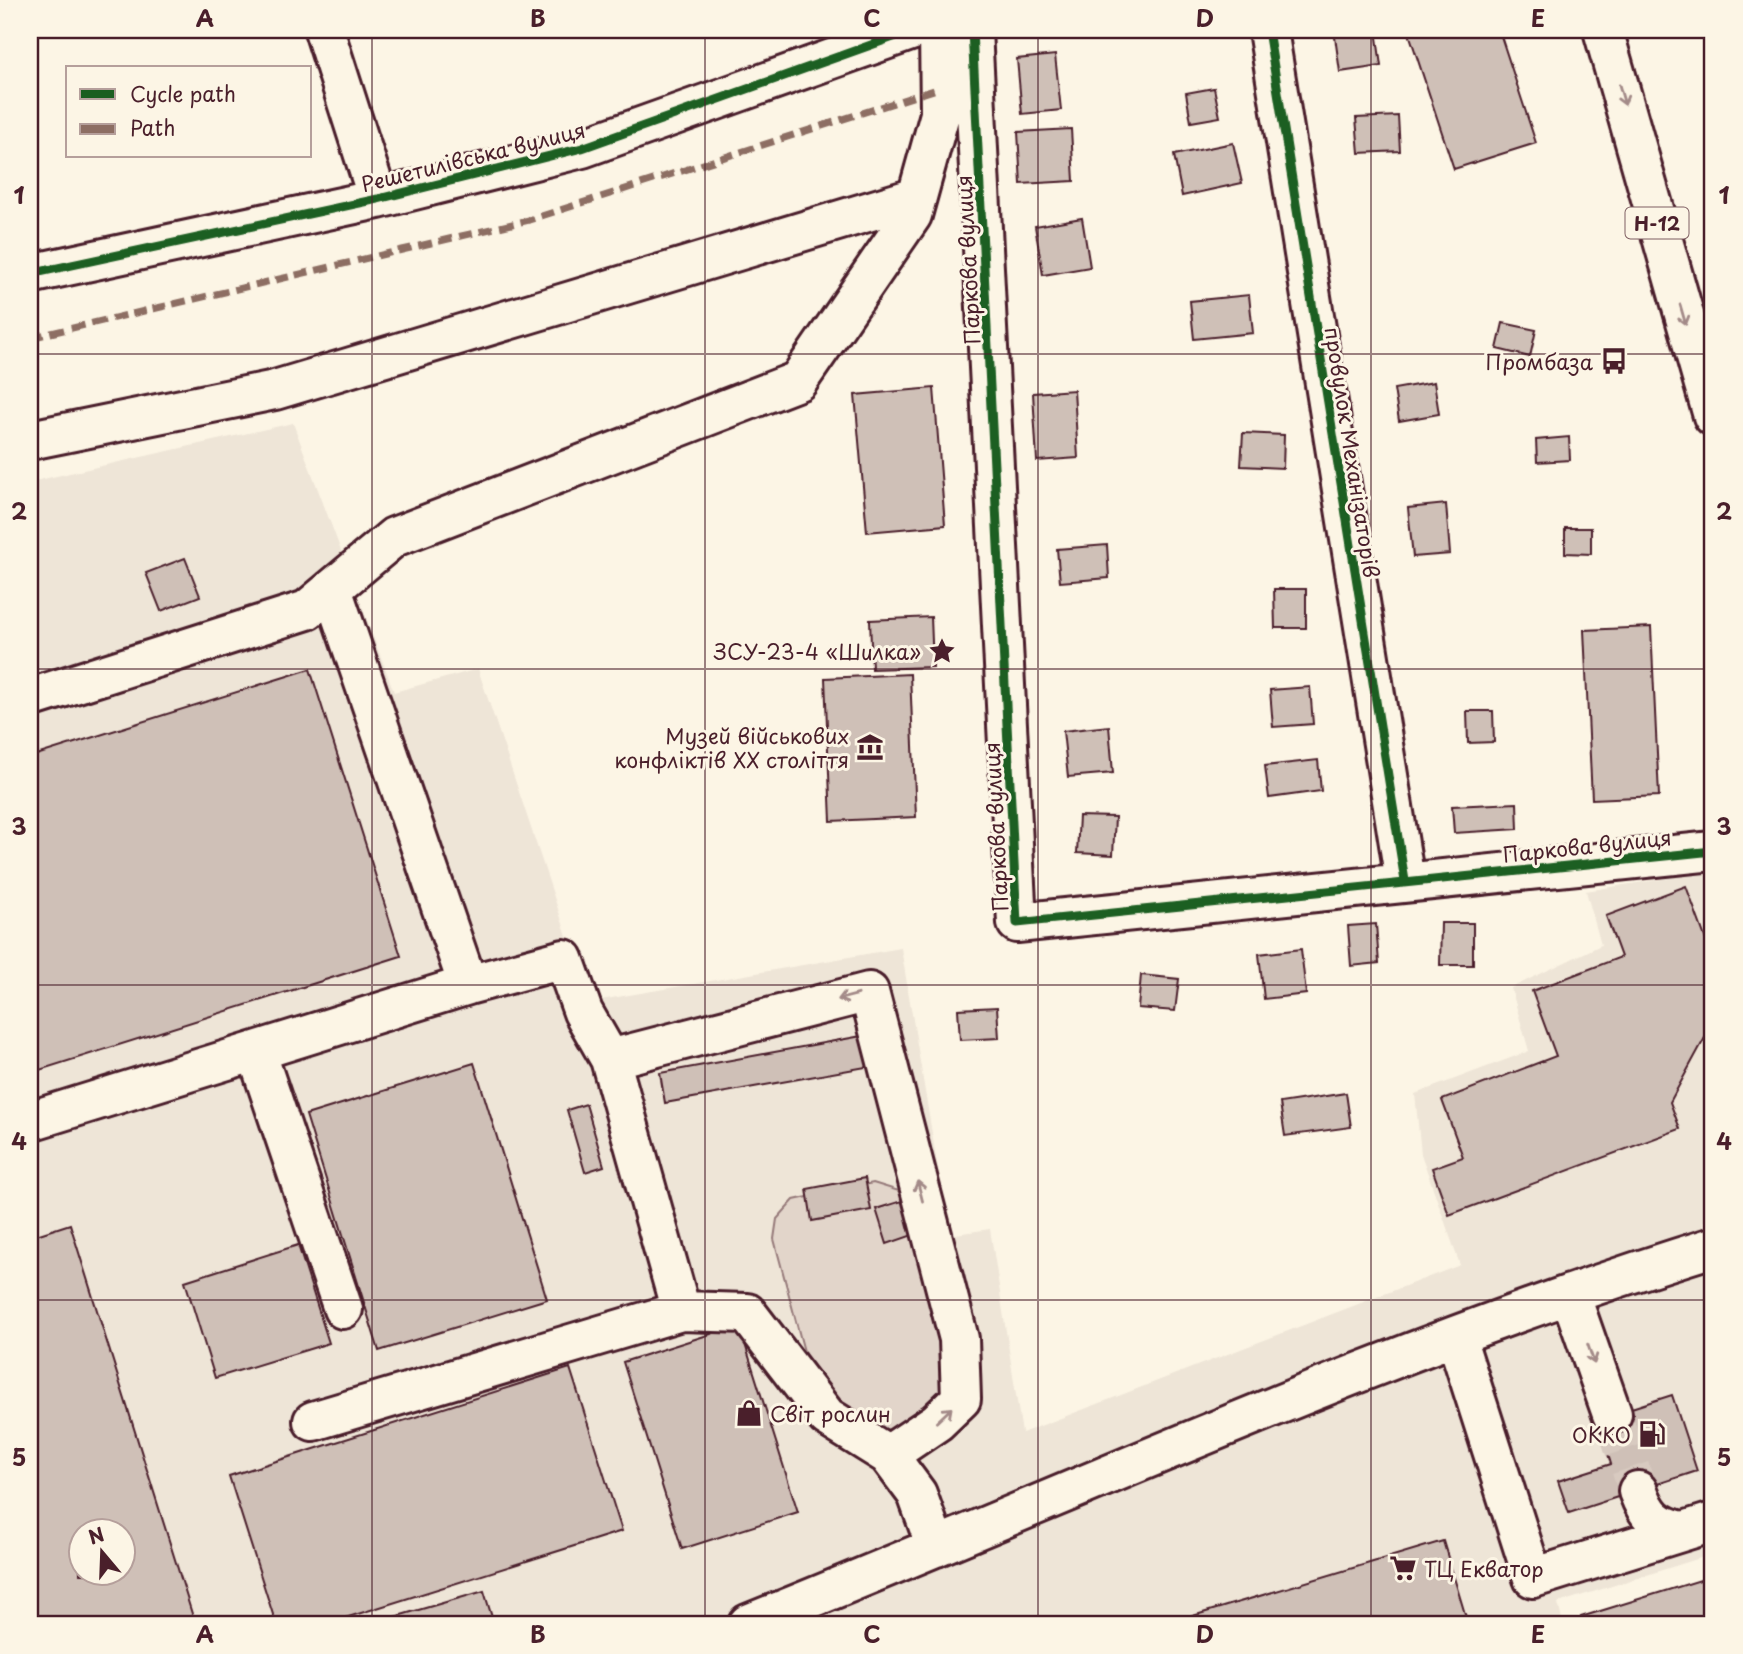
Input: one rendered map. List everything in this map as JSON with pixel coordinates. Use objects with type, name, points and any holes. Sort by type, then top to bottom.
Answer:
[{"type":"street","points":[[324,30],[378,199]]},
{"type":"street","name":"Решетилівська вулиця","points":[[30,274],[378,199],[582,148],[913,30]]},
{"type":"street","points":[[30,698],[307,610],[394,537],[798,381],[912,215],[940,114],[939,30]]},
{"type":"street","name":"Паркова вулиця","points":[[972,30],[1017,923],[1713,851]]},
{"type":"street","name":"провулок Механізаторів","points":[[1268,30],[1405,881]]},
{"type":"street","name":"Н-12","points":[[1603,30],[1713,416]]},
{"type":"street","points":[[30,440],[275,390],[917,197]]},
{"type":"street","points":[[332,589],[468,985]]},
{"type":"street","points":[[30,1121],[468,985],[564,959],[583,1012],[610,1059],[681,1311]]},
{"type":"street","points":[[610,1059],[869,992],[959,1351],[961,1399],[937,1422],[888,1455]]},
{"type":"street","points":[[256,1051],[343,1309]]},
{"type":"street","points":[[748,1624],[1457,1337],[1570,1294],[1713,1247]]},
{"type":"street","points":[[1570,1294],[1612,1414]]},
{"type":"street","points":[[313,1421],[681,1311],[747,1313],[827,1417],[888,1455],[917,1494],[936,1547]]},
{"type":"street","points":[[1457,1337],[1533,1578],[1698,1526]]},
{"type":"street","points":[[1638,1491],[1646,1512],[1662,1526],[1698,1526]]},
{"type":"shaded area","points":[[293,423],[394,692],[478,669],[589,1002],[901,948],[949,1235],[990,1229],[1022,1433],[1460,1265],[1421,1154],[1415,1094],[1529,1051],[1511,988],[1601,945],[1586,891],[1713,871],[1713,1214],[1703,1222],[1713,1255],[1713,1554],[1558,1603],[1563,1624],[30,1624],[30,482]]},
{"type":"shaded area","points":[[873,1183],[899,1191],[915,1238],[949,1367],[946,1396],[913,1420],[883,1430],[861,1423],[814,1389],[774,1239],[777,1219],[794,1200]]},
{"type":"building","points":[[1334,30],[1376,30],[1381,66],[1340,72]]},
{"type":"building","points":[[1408,30],[1499,30],[1536,143],[1454,169]]},
{"type":"building","points":[[1055,55],[1061,110],[1022,114],[1017,59]]},
{"type":"building","points":[[1214,88],[1220,117],[1191,122],[1186,93]]},
{"type":"building","points":[[1398,116],[1400,151],[1359,153],[1356,118]]},
{"type":"building","points":[[1071,129],[1074,181],[1021,184],[1018,132]]},
{"type":"building","points":[[1233,143],[1242,183],[1182,196],[1174,155]]},
{"type":"building","points":[[1082,218],[1090,267],[1043,275],[1035,226]]},
{"type":"building","points":[[1249,295],[1253,333],[1194,339],[1190,301]]},
{"type":"building","points":[[1503,323],[1536,330],[1530,357],[1497,349]]},
{"type":"building","points":[[1434,382],[1439,414],[1399,421],[1394,389]]},
{"type":"building","points":[[934,388],[945,525],[867,532],[855,395]]},
{"type":"building","points":[[1074,390],[1078,458],[1037,461],[1033,393]]},
{"type":"building","points":[[1243,433],[1284,435],[1283,468],[1241,466]]},
{"type":"building","points":[[1569,437],[1570,460],[1537,462],[1536,440]]},
{"type":"building","points":[[1446,504],[1450,554],[1413,557],[1408,508]]},
{"type":"building","points":[[1565,528],[1591,528],[1591,554],[1565,553]]},
{"type":"building","points":[[1107,545],[1109,578],[1060,582],[1057,549]]},
{"type":"building","points":[[185,558],[200,596],[161,611],[146,573]]},
{"type":"building","points":[[1274,589],[1306,589],[1306,628],[1275,628]]},
{"type":"building","points":[[931,617],[933,667],[872,669],[870,620]]},
{"type":"building","points":[[1651,627],[1659,796],[1592,799],[1584,630]]},
{"type":"building","points":[[310,669],[401,956],[30,1073],[30,757]]},
{"type":"building","name":"Музей військових конфліктів ХХ століття","points":[[910,674],[916,817],[831,821],[825,678]]},
{"type":"building","points":[[1310,687],[1313,724],[1273,727],[1270,690]]},
{"type":"building","points":[[1467,711],[1493,711],[1494,742],[1468,743]]},
{"type":"building","points":[[1109,726],[1113,773],[1068,777],[1063,731]]},
{"type":"building","points":[[1318,760],[1321,791],[1269,798],[1265,766]]},
{"type":"building","points":[[1517,803],[1518,829],[1454,833],[1452,806]]},
{"type":"building","points":[[1079,816],[1115,817],[1113,855],[1077,853]]},
{"type":"building","points":[[1686,886],[1713,959],[1713,1023],[1670,1102],[1680,1129],[1449,1215],[1432,1168],[1463,1157],[1442,1100],[1556,1056],[1532,991],[1621,957],[1606,916]]},
{"type":"building","points":[[1441,923],[1473,923],[1473,965],[1440,965]]},
{"type":"building","points":[[1376,924],[1379,963],[1351,966],[1348,926]]},
{"type":"building","points":[[1301,949],[1306,994],[1264,999],[1259,954]]},
{"type":"building","points":[[1141,975],[1179,979],[1175,1011],[1138,1008]]},
{"type":"building","points":[[997,1007],[999,1038],[960,1040],[958,1009]]},
{"type":"building","points":[[900,1029],[905,1060],[665,1103],[660,1073]]},
{"type":"building","points":[[474,1063],[547,1299],[379,1351],[306,1115]]},
{"type":"building","points":[[1346,1093],[1351,1127],[1285,1136],[1280,1103]]},
{"type":"building","points":[[586,1104],[604,1166],[585,1172],[567,1110]]},
{"type":"building","points":[[865,1178],[871,1210],[812,1221],[807,1189]]},
{"type":"building","points":[[902,1201],[913,1235],[887,1244],[876,1209]]},
{"type":"building","points":[[70,1224],[193,1617],[169,1624],[30,1624],[30,1237]]},
{"type":"building","points":[[298,1245],[329,1343],[215,1378],[185,1281]]},
{"type":"building","points":[[739,1325],[798,1512],[682,1549],[623,1362]]},
{"type":"building","points":[[570,1368],[622,1531],[326,1624],[276,1624],[229,1476]]},
{"type":"building","points":[[1672,1395],[1697,1471],[1569,1513],[1558,1481],[1611,1464],[1597,1419]]},
{"type":"building","name":"ТЦ Екватор","points":[[1443,1541],[1468,1624],[1166,1624]]},
{"type":"building","points":[[1710,1577],[1713,1624],[1583,1624],[1581,1617]]},
{"type":"building","points":[[484,1591],[494,1624],[370,1624]]},
{"type":"tunnel","points":[[1612,1414],[1638,1491]]},
{"type":"marked path","points":[[30,338],[529,220],[940,88]]},
{"type":"cycle path","points":[[30,274],[378,199],[582,148],[913,30]]},
{"type":"cycle path","points":[[972,30],[1017,923],[1713,851]]},
{"type":"cycle path","points":[[1268,30],[1405,881]]},
{"type":"place","name":"Промбаза","points":[[1614,361]]},
{"type":"place","name":"ЗСУ-23-4 «Шилка»","points":[[942,651]]},
{"type":"place","name":"Музей військових конфліктів ХХ століття","points":[[870,747]]},
{"type":"place","name":"Світ рослин","points":[[749,1413]]},
{"type":"place","name":"ОККО","points":[[1652,1434]]},
{"type":"place","name":"ТЦ Екватор","points":[[1403,1568]]}]
